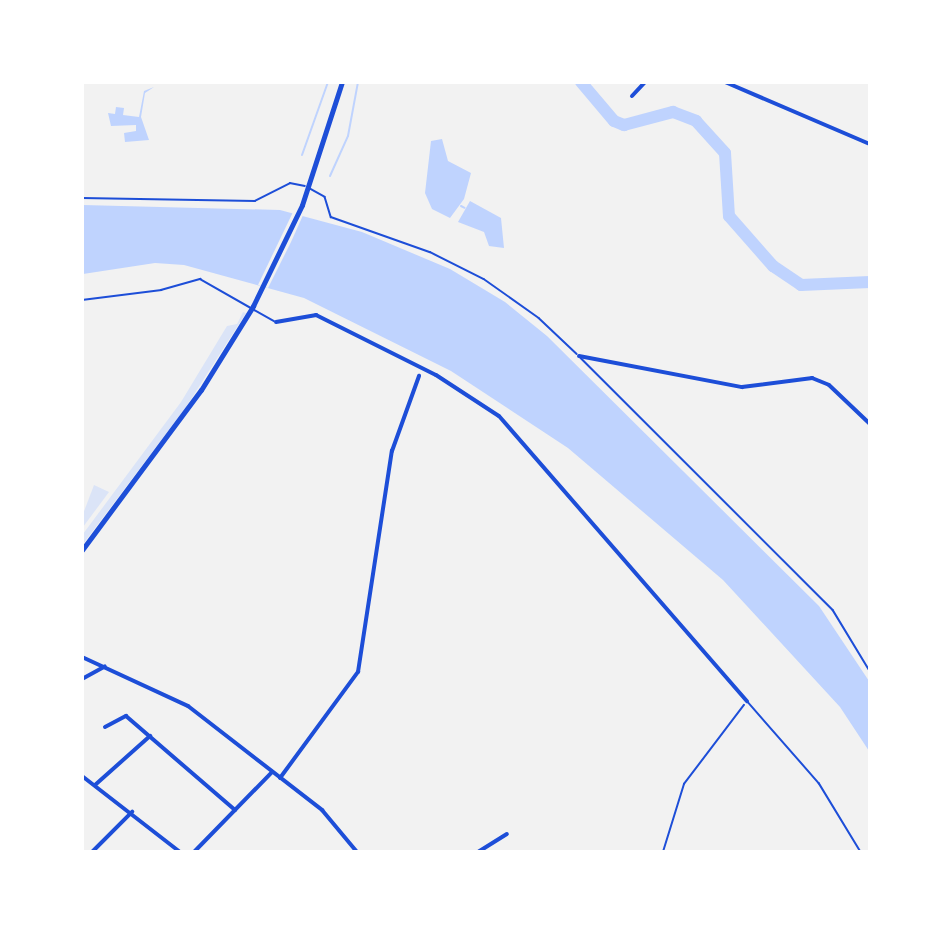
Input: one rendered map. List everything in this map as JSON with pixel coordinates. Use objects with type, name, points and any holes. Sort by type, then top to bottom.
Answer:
[{"type":"main road","points":[[82,550],[201,390],[252,309],[308,191],[342,82]]},
{"type":"street","points":[[632,96],[645,82]]},
{"type":"street","points":[[725,82],[870,144]]},
{"type":"street","points":[[276,322],[316,315],[436,375],[499,416],[747,701]]},
{"type":"street","points":[[579,356],[742,387],[821,380],[870,424]]},
{"type":"street","points":[[280,778],[358,672],[392,451],[419,376]]},
{"type":"street","points":[[82,657],[179,701],[336,823],[357,852]]},
{"type":"street","points":[[82,678],[106,666]]},
{"type":"street","points":[[105,727],[126,716],[235,810]]},
{"type":"street","points":[[95,785],[150,735]]},
{"type":"street","points":[[194,852],[272,772]]},
{"type":"street","points":[[82,776],[132,812],[180,852]]},
{"type":"street","points":[[92,852],[132,812]]},
{"type":"street","points":[[478,852],[507,834]]},
{"type":"lane","points":[[82,198],[255,201],[298,184],[323,194],[331,217],[425,249],[484,279],[539,318],[833,610],[870,671]]},
{"type":"lane","points":[[82,300],[161,290],[200,279],[276,322]]},
{"type":"lane","points":[[747,701],[819,783],[861,852]]},
{"type":"path","points":[[663,852],[684,784],[747,701]]},
{"type":"shaded area","points":[[243,312],[246,313],[186,407],[83,544],[83,534],[181,402],[227,326],[237,324]]},
{"type":"shaded area","points":[[94,485],[109,492],[83,527],[83,514]]},
{"type":"water","points":[[154,87],[145,93],[141,117],[149,140],[125,142],[124,133],[136,131],[136,125],[111,126],[108,113],[115,114],[116,107],[124,108],[123,115],[139,117],[144,91]]},
{"type":"water","points":[[442,139],[448,161],[471,173],[464,199],[450,218],[432,209],[425,193],[431,141]]},
{"type":"water","points":[[470,201],[501,218],[504,248],[489,246],[484,232],[458,222]]},
{"type":"water","points":[[83,205],[280,210],[362,232],[450,269],[505,302],[547,336],[819,606],[869,681],[869,751],[840,707],[723,580],[568,448],[451,371],[304,298],[184,265],[155,263],[83,274]]},
{"type":"pier","points":[[294,210],[304,213],[291,242],[268,288],[258,285]]},
{"type":"waterway","points":[[302,155],[328,82]]},
{"type":"waterway","points":[[330,176],[348,136],[358,82]]},
{"type":"waterway","points":[[581,82],[614,121],[624,125],[673,112],[696,121],[725,153],[729,216],[773,266],[801,285],[870,282]]},
{"type":"waterway","points":[[461,206],[465,208]]}]
